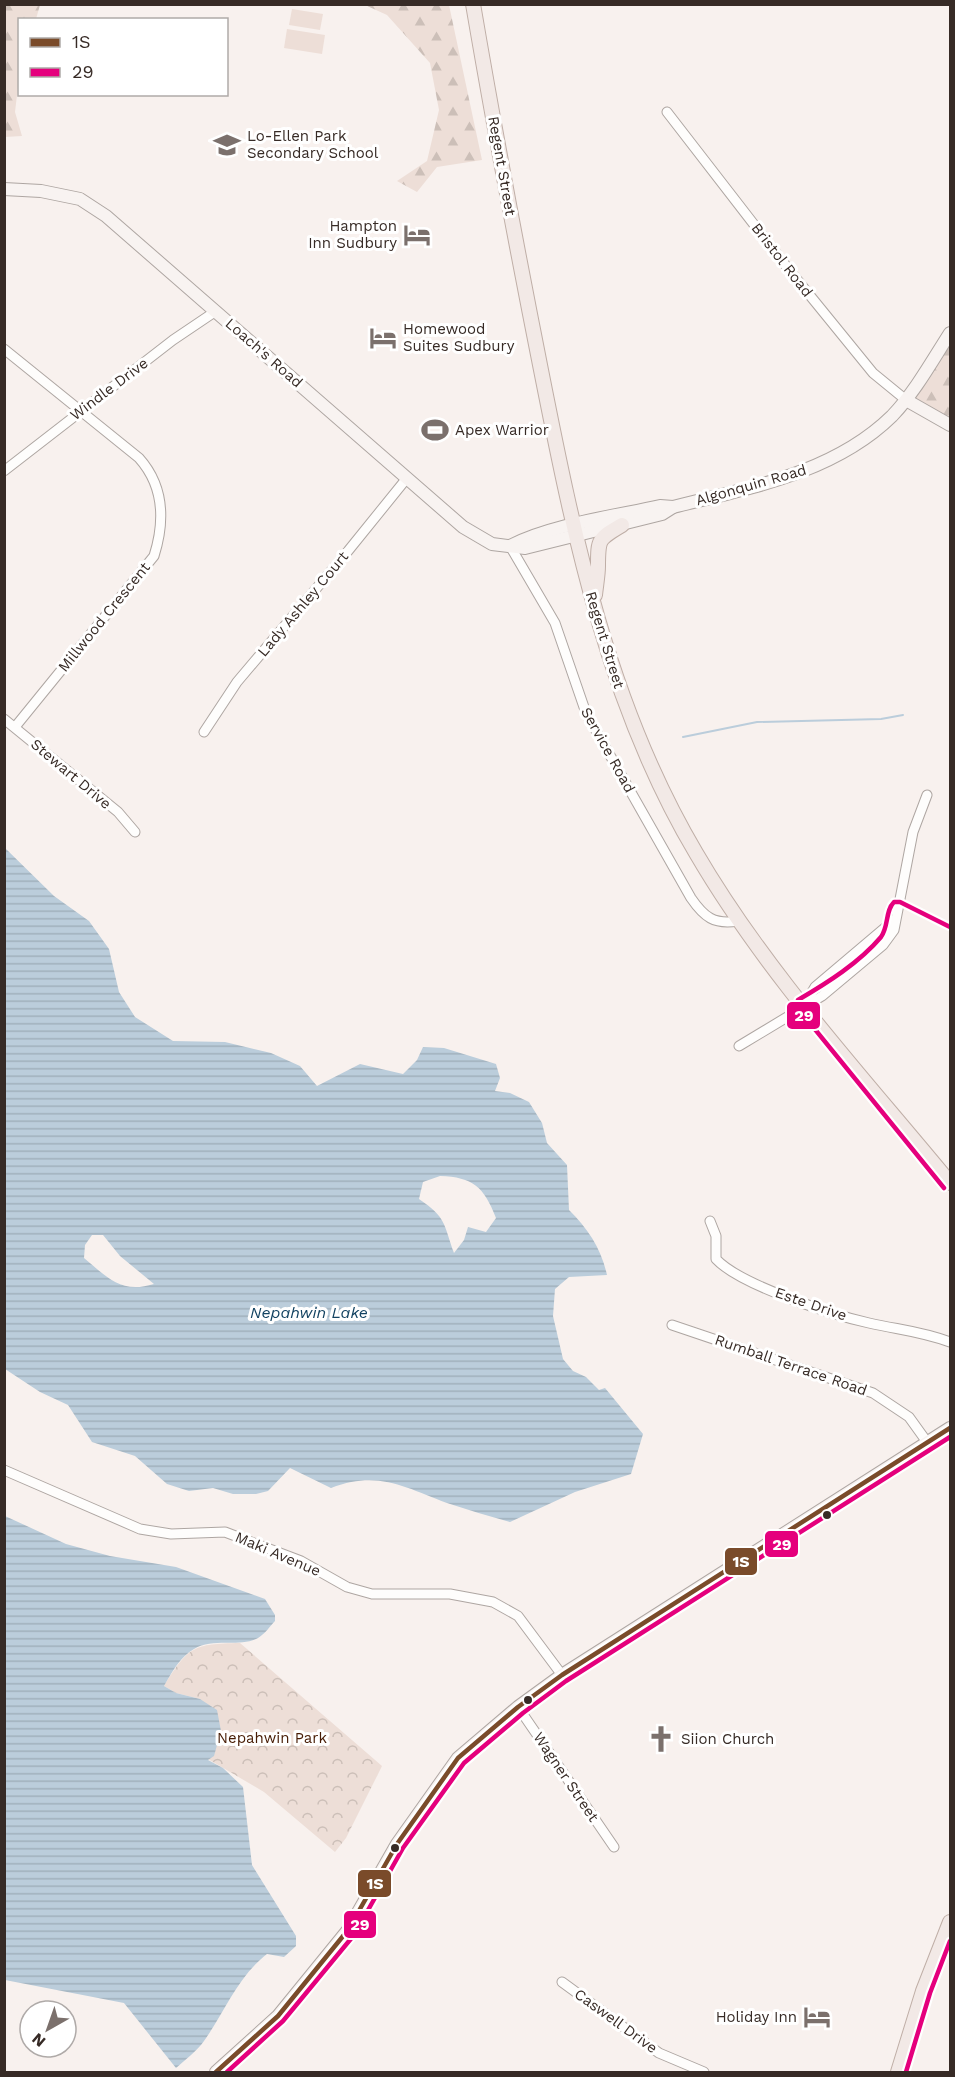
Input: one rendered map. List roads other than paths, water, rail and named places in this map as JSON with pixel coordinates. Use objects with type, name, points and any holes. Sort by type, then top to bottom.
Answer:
[{"type":"main road","name":"Regent Street","points":[[472,4],[573,531],[616,680],[651,765],[694,850],[738,921],[803,1006],[951,1183]]},
{"type":"main road","points":[[594,603],[598,565],[596,548],[605,536],[622,525]]},
{"type":"main road","points":[[898,2073],[923,1991],[951,1922]]},
{"type":"street","name":"Bristol Road","points":[[667,112],[790,271],[873,373],[906,400]]},
{"type":"street","name":"Loach's Road","points":[[4,189],[41,191],[80,199],[131,235],[472,534],[492,544],[510,546]]},
{"type":"street","name":"Windle Drive","points":[[4,471],[80,411],[216,311]]},
{"type":"street","name":"Algonquin Road","points":[[573,531],[622,525],[662,514],[673,507],[798,474],[838,455],[872,433],[906,400],[951,333]]},
{"type":"street","name":"Millwood Crescent","points":[[4,349],[139,458],[153,474],[159,495],[160,536],[154,556],[15,727]]},
{"type":"street","points":[[906,400],[951,424]]},
{"type":"street","name":"Lady Ashley Court","points":[[204,732],[237,682],[348,551],[407,477]]},
{"type":"street","name":"Algonquin Road","points":[[573,531],[660,506],[673,507]]},
{"type":"street","points":[[510,546],[524,539],[573,531]]},
{"type":"street","name":"Service Road","points":[[510,546],[555,623],[586,713],[691,898],[703,914],[718,923],[738,921]]},
{"type":"street","name":"Stewart Drive","points":[[4,719],[118,812],[135,832]]},
{"type":"street","points":[[739,1046],[768,1031],[803,1006],[815,987],[876,936],[886,924],[893,921],[913,832],[927,795]]},
{"type":"street","name":"Este Drive","points":[[710,1221],[716,1236],[716,1259],[740,1278],[779,1294],[868,1323],[921,1331],[951,1342]]},
{"type":"street","name":"Rumball Terrace Road","points":[[672,1324],[873,1393],[909,1417],[927,1442]]},
{"type":"street","points":[[216,2073],[278,2016],[348,1930],[397,1844],[458,1758],[518,1707],[562,1675],[951,1428]]},
{"type":"street","name":"Maki Avenue","points":[[4,1470],[141,1529],[171,1534],[225,1532],[301,1561],[347,1587],[372,1594],[450,1594],[493,1602],[518,1616],[562,1675]]},
{"type":"street","name":"Wagner Street","points":[[518,1707],[614,1846]]},
{"type":"street","name":"Caswell Drive","points":[[562,1982],[659,2053],[687,2070],[704,2073]]},
{"type":"water","name":"Nepahwin Lake","points":[[4,847],[54,896],[89,921],[109,949],[119,992],[135,1017],[173,1041],[225,1042],[271,1053],[300,1066],[317,1086],[360,1064],[403,1074],[417,1060],[423,1047],[444,1048],[496,1064],[500,1078],[495,1091],[510,1093],[529,1102],[542,1123],[547,1143],[567,1165],[569,1210],[593,1240],[607,1275],[569,1277],[555,1289],[553,1316],[563,1359],[573,1371],[586,1377],[599,1390],[605,1388],[643,1434],[631,1474],[575,1492],[510,1522],[447,1503],[404,1486],[363,1480],[331,1488],[290,1468],[268,1491],[256,1494],[233,1494],[213,1488],[189,1491],[167,1484],[135,1456],[92,1442],[68,1405],[40,1392],[5,1369]],"holes":[[[440,1176],[461,1179],[476,1186],[487,1198],[496,1218],[486,1232],[468,1227],[464,1240],[454,1253],[443,1222],[435,1211],[419,1199],[423,1182]],[[92,1235],[103,1235],[120,1256],[154,1284],[133,1287],[116,1282],[100,1272],[84,1258],[85,1245]]]},
{"type":"water","points":[[5,1516],[66,1544],[110,1556],[176,1567],[265,1599],[275,1615],[275,1621],[258,1638],[242,1642],[201,1645],[189,1652],[173,1670],[164,1686],[176,1693],[200,1699],[217,1710],[221,1731],[214,1756],[208,1760],[223,1768],[243,1787],[252,1865],[296,1936],[296,1946],[284,1957],[267,1954],[257,1963],[240,1984],[201,2045],[176,2068],[124,2003],[5,1980]]},
{"type":"waterway","points":[[683,737],[757,722],[881,719],[903,715]]},
{"type":"place","name":"Lo-Ellen Park Secondary School","points":[[227,145]]},
{"type":"place","name":"Hampton Inn Sudbury","points":[[417,235]]},
{"type":"place","name":"Homewood Suites Sudbury","points":[[383,338]]},
{"type":"place","name":"Apex Warrior","points":[[435,430]]},
{"type":"place","name":"Siion Church","points":[[661,1739]]},
{"type":"place","name":"Holiday Inn","points":[[817,2017]]},
{"type":"park label","name":"Nepahwin Park","points":[[272,1738]]}]
